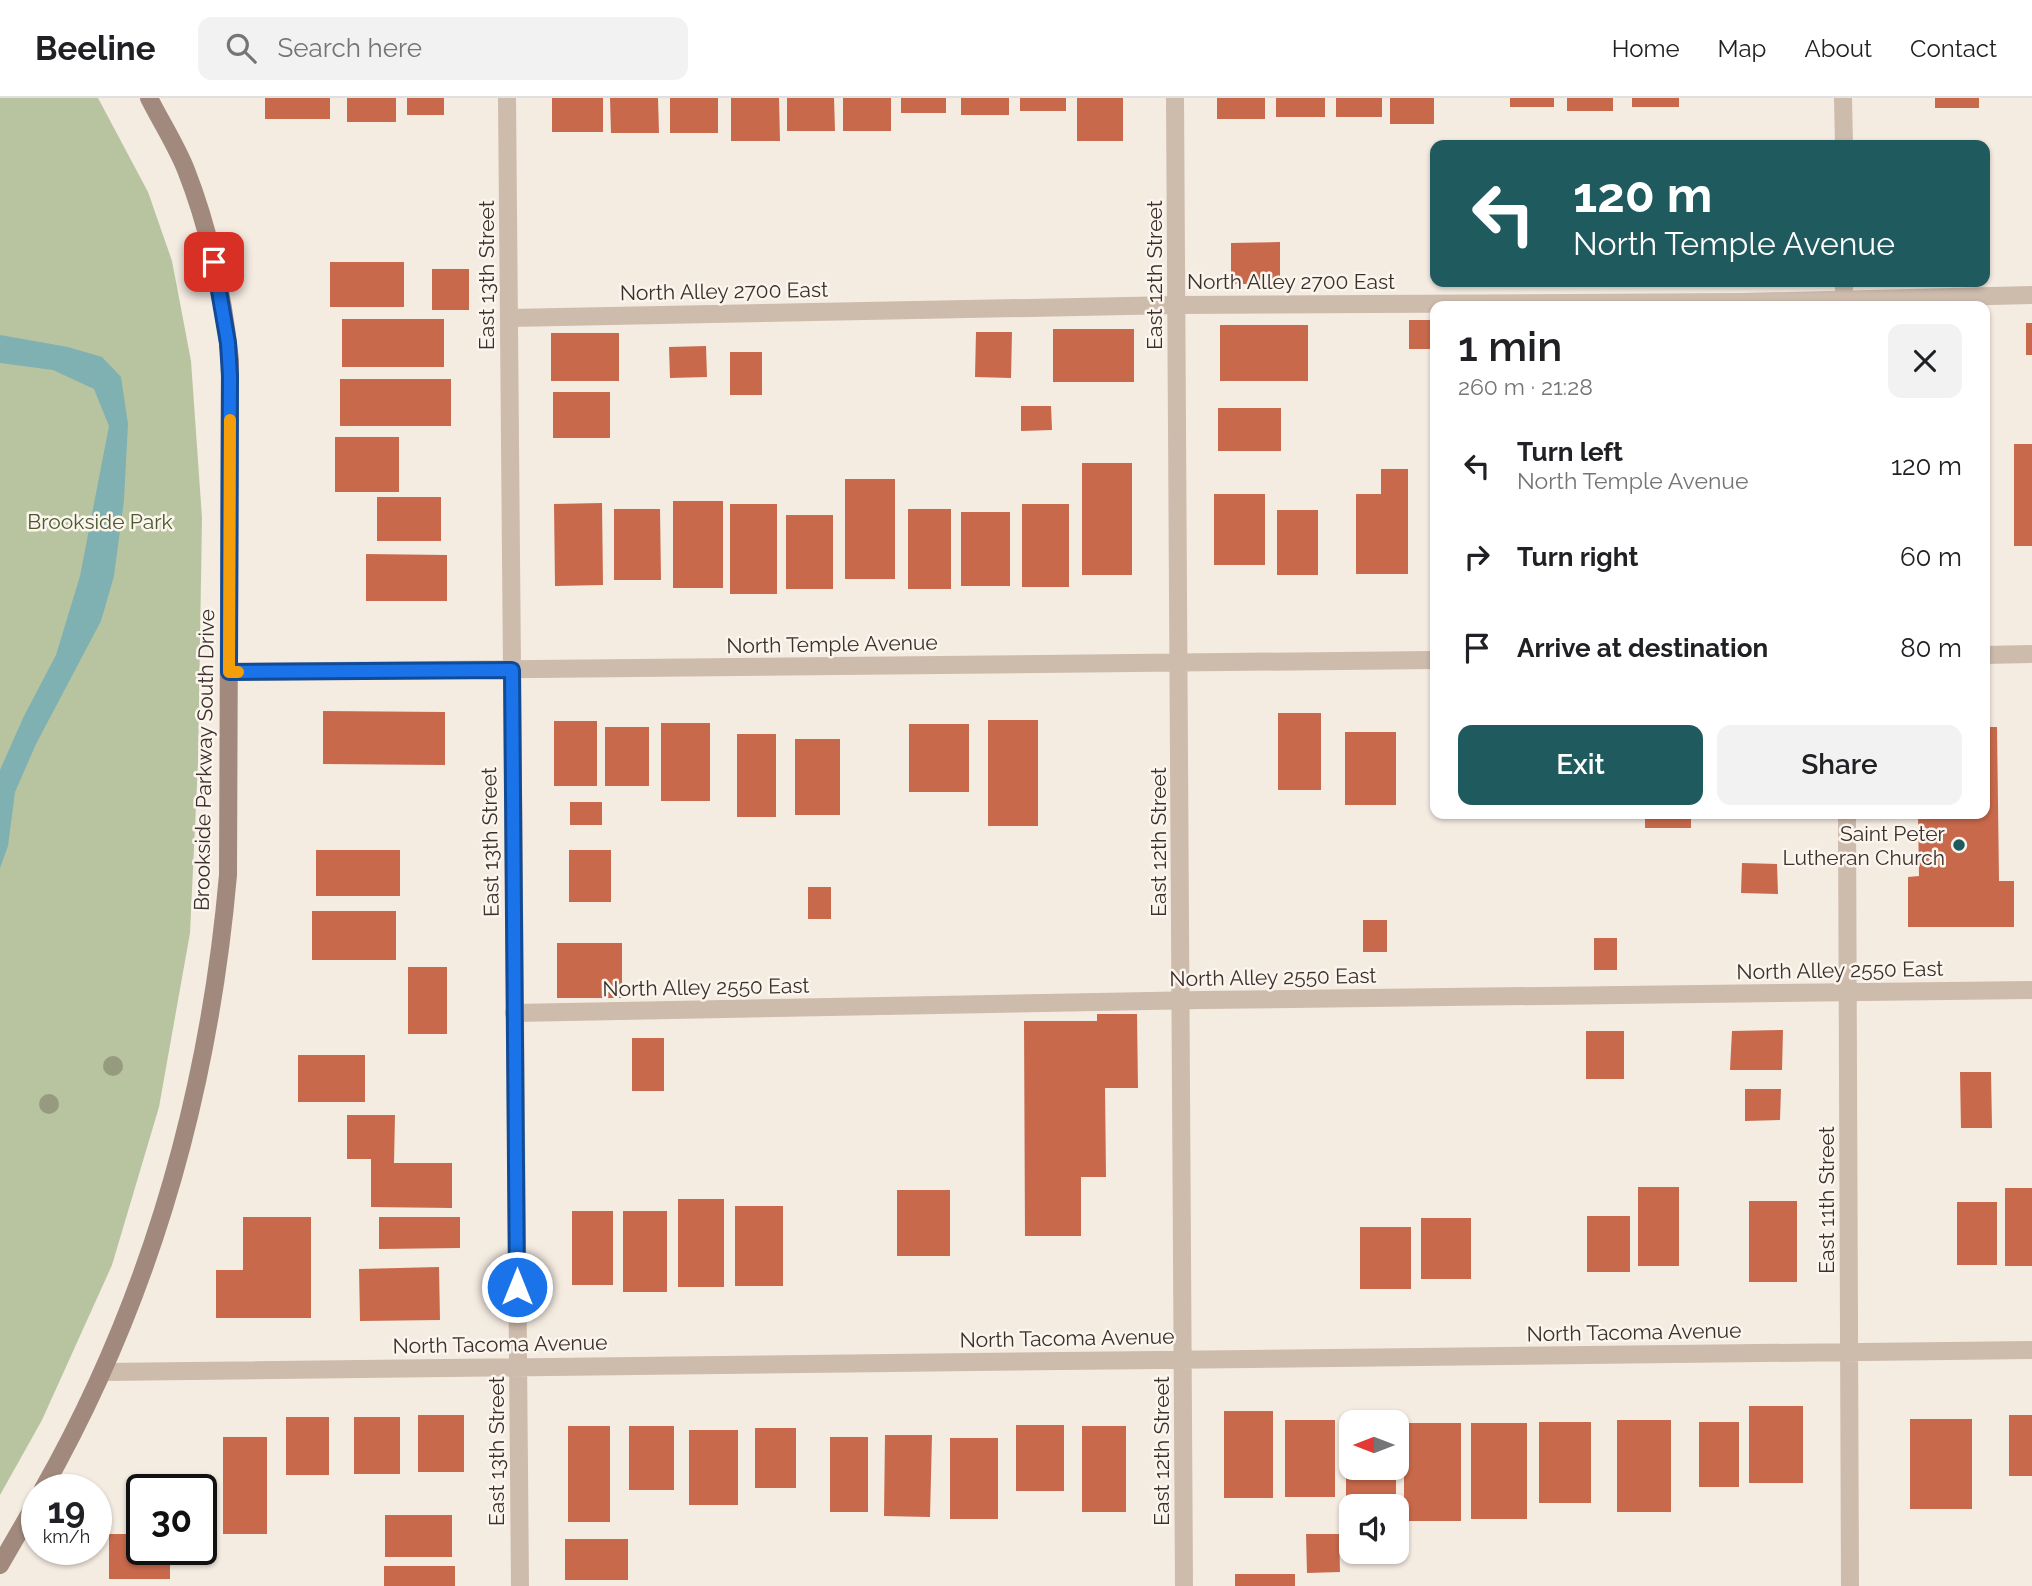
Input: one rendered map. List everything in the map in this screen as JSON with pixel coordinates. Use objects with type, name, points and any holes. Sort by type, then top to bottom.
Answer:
[{"type":"main road","name":"Brookside Parkway South Drive","points":[[51,1474],[103,1372],[171,1190],[195,1099],[222,940],[228,875],[228,343],[218,278],[196,199],[178,153],[149,98]]},
{"type":"main road","points":[[0,1565],[21,1529]]},
{"type":"street","name":"East 13th Street","points":[[507,98],[520,1586]]},
{"type":"street","name":"East 12th Street","points":[[1175,98],[1184,1586]]},
{"type":"street","points":[[1843,98],[1844,140]]},
{"type":"street","name":"North Alley 2700 East","points":[[1907,301],[2032,295]]},
{"type":"street","name":"North Alley 2700 East","points":[[509,317],[1177,305],[1430,305]]},
{"type":"street","points":[[1990,655],[2032,654]]},
{"type":"street","name":"North Temple Avenue","points":[[229,672],[1430,660]]},
{"type":"street","name":"East 11th Street","points":[[1847,819],[1850,1586]]},
{"type":"street","name":"North Alley 2550 East","points":[[514,1013],[1182,1000],[2032,990]]},
{"type":"street","name":"North Tacoma Avenue","points":[[103,1372],[2032,1350]]},
{"type":"green space","name":"Brookside Park","points":[[0,98],[98,98],[148,192],[172,261],[191,361],[202,518],[198,762],[190,933],[159,1107],[112,1265],[42,1420],[0,1495]]},
{"type":"water","points":[[0,335],[68,347],[102,357],[121,377],[128,424],[124,500],[114,576],[101,621],[36,744],[15,792],[8,846],[0,868],[0,770],[56,655],[80,576],[109,426],[94,389],[53,370],[0,363]]},
{"type":"building","points":[[265,98],[330,98],[330,119],[265,119]]},
{"type":"building","points":[[347,98],[396,98],[396,122],[347,122]]},
{"type":"building","points":[[407,98],[444,98],[444,115],[407,115]]},
{"type":"building","points":[[552,98],[603,98],[603,132],[552,132]]},
{"type":"building","points":[[610,98],[658,98],[659,133],[611,133]]},
{"type":"building","points":[[670,98],[718,98],[718,133],[670,133]]},
{"type":"building","points":[[731,98],[779,98],[780,141],[731,141]]},
{"type":"building","points":[[787,98],[834,98],[835,131],[787,131]]},
{"type":"building","points":[[843,98],[891,98],[891,131],[843,131]]},
{"type":"building","points":[[901,98],[946,98],[946,113],[901,113]]},
{"type":"building","points":[[961,98],[1009,98],[1009,115],[961,115]]},
{"type":"building","points":[[1020,98],[1066,98],[1066,111],[1020,111]]},
{"type":"building","points":[[1077,98],[1123,98],[1123,141],[1077,141]]},
{"type":"building","points":[[1217,98],[1265,98],[1265,119],[1217,119]]},
{"type":"building","points":[[1276,98],[1325,98],[1325,117],[1276,117]]},
{"type":"building","points":[[1336,98],[1382,98],[1382,117],[1336,117]]},
{"type":"building","points":[[1390,98],[1434,98],[1434,124],[1390,124]]},
{"type":"building","points":[[1510,98],[1554,98],[1554,107],[1510,107]]},
{"type":"building","points":[[1567,98],[1613,98],[1613,111],[1567,111]]},
{"type":"building","points":[[1632,98],[1679,98],[1679,107],[1632,107]]},
{"type":"building","points":[[1935,98],[1979,98],[1979,108],[1935,108]]},
{"type":"building","points":[[1280,242],[1280,284],[1231,284],[1231,243]]},
{"type":"building","points":[[330,262],[404,262],[404,307],[330,307]]},
{"type":"building","points":[[432,269],[469,269],[469,310],[432,310]]},
{"type":"building","points":[[342,319],[444,319],[444,367],[342,367]]},
{"type":"building","points":[[1409,320],[1430,320],[1430,349],[1409,349]]},
{"type":"building","points":[[2026,323],[2032,323],[2032,355],[2026,355]]},
{"type":"building","points":[[1220,325],[1308,325],[1308,381],[1220,381]]},
{"type":"building","points":[[1053,329],[1134,329],[1134,382],[1053,382]]},
{"type":"building","points":[[976,332],[1012,332],[1011,378],[975,377]]},
{"type":"building","points":[[551,333],[619,333],[619,381],[551,381]]},
{"type":"building","points":[[706,346],[707,377],[670,378],[669,347]]},
{"type":"building","points":[[730,352],[762,352],[762,395],[730,395]]},
{"type":"building","points":[[340,379],[451,379],[451,426],[340,426]]},
{"type":"building","points":[[553,392],[610,392],[610,438],[553,438]]},
{"type":"building","points":[[1021,406],[1051,406],[1052,430],[1021,431]]},
{"type":"building","points":[[1218,408],[1281,408],[1281,451],[1218,451]]},
{"type":"building","points":[[335,437],[399,437],[399,492],[335,492]]},
{"type":"building","points":[[2014,444],[2032,444],[2032,546],[2014,546]]},
{"type":"building","points":[[1082,463],[1132,463],[1132,575],[1082,575]]},
{"type":"building","points":[[1381,469],[1408,469],[1408,574],[1356,574],[1356,494],[1381,494]]},
{"type":"building","points":[[845,479],[895,479],[895,579],[845,579]]},
{"type":"building","points":[[1214,494],[1265,494],[1265,565],[1214,565]]},
{"type":"building","points":[[377,497],[441,497],[441,541],[377,541]]},
{"type":"building","points":[[673,501],[723,501],[723,588],[673,588]]},
{"type":"building","points":[[602,503],[603,585],[555,586],[554,504]]},
{"type":"building","points":[[730,504],[777,504],[777,594],[730,594]]},
{"type":"building","points":[[1022,504],[1069,504],[1069,587],[1022,587]]},
{"type":"building","points":[[614,509],[660,509],[661,580],[614,580]]},
{"type":"building","points":[[908,509],[951,509],[951,589],[908,589]]},
{"type":"building","points":[[1277,510],[1318,510],[1318,575],[1277,575]]},
{"type":"building","points":[[961,512],[1010,512],[1010,586],[961,586]]},
{"type":"building","points":[[786,515],[833,515],[833,589],[786,589]]},
{"type":"building","points":[[366,554],[447,555],[447,601],[366,601]]},
{"type":"building","points":[[323,711],[445,712],[445,765],[323,764]]},
{"type":"building","points":[[1278,713],[1321,713],[1321,790],[1278,790]]},
{"type":"building","points":[[988,720],[1038,720],[1038,826],[988,826]]},
{"type":"building","points":[[554,721],[597,721],[597,786],[554,786]]},
{"type":"building","points":[[661,723],[710,723],[710,801],[661,801]]},
{"type":"building","points":[[909,724],[969,724],[969,792],[909,792]]},
{"type":"building","points":[[605,727],[649,727],[649,786],[605,786]]},
{"type":"building","name":"Saint Peter Lutheran Church","points":[[1990,727],[1997,727],[1999,881],[2014,881],[2014,927],[1908,927],[1908,877],[1919,876],[1918,819],[1990,819]]},
{"type":"building","points":[[1345,732],[1396,732],[1396,805],[1345,805]]},
{"type":"building","points":[[737,734],[776,734],[776,817],[737,817]]},
{"type":"building","points":[[795,739],[840,739],[840,815],[795,815]]},
{"type":"building","points":[[570,802],[602,802],[602,825],[570,825]]},
{"type":"building","points":[[1645,819],[1691,819],[1691,828],[1645,828]]},
{"type":"building","points":[[316,850],[400,850],[400,896],[316,896]]},
{"type":"building","points":[[569,850],[611,850],[611,902],[569,902]]},
{"type":"building","points":[[1742,863],[1777,864],[1778,894],[1741,893]]},
{"type":"building","points":[[808,887],[831,887],[831,919],[808,919]]},
{"type":"building","points":[[312,911],[396,911],[396,960],[312,960]]},
{"type":"building","points":[[1363,920],[1387,920],[1387,952],[1363,952]]},
{"type":"building","points":[[1594,938],[1617,938],[1617,970],[1594,970]]},
{"type":"building","points":[[557,943],[622,943],[622,998],[557,998]]},
{"type":"building","points":[[408,967],[447,967],[447,1034],[408,1034]]},
{"type":"building","points":[[1097,1014],[1137,1014],[1138,1088],[1105,1088],[1106,1177],[1081,1177],[1081,1236],[1025,1236],[1024,1021],[1097,1021]]},
{"type":"building","points":[[1783,1030],[1782,1070],[1730,1070],[1732,1031]]},
{"type":"building","points":[[1586,1031],[1624,1031],[1624,1079],[1586,1079]]},
{"type":"building","points":[[632,1038],[664,1038],[664,1091],[632,1091]]},
{"type":"building","points":[[298,1055],[365,1055],[365,1102],[298,1102]]},
{"type":"building","points":[[1960,1072],[1991,1072],[1992,1128],[1961,1128]]},
{"type":"building","points":[[1745,1089],[1781,1089],[1780,1120],[1745,1121]]},
{"type":"building","points":[[347,1115],[395,1115],[394,1163],[452,1163],[452,1208],[371,1207],[371,1159],[347,1159]]},
{"type":"building","points":[[1638,1187],[1679,1187],[1679,1266],[1638,1266]]},
{"type":"building","points":[[2005,1188],[2032,1188],[2032,1266],[2005,1266]]},
{"type":"building","points":[[897,1190],[950,1190],[950,1256],[897,1256]]},
{"type":"building","points":[[678,1199],[724,1199],[724,1287],[678,1287]]},
{"type":"building","points":[[1749,1201],[1797,1201],[1797,1282],[1749,1282]]},
{"type":"building","points":[[1957,1202],[1997,1202],[1997,1265],[1957,1265]]},
{"type":"building","points":[[735,1206],[783,1206],[783,1286],[735,1286]]},
{"type":"building","points":[[572,1211],[613,1211],[613,1285],[572,1285]]},
{"type":"building","points":[[623,1211],[667,1211],[667,1292],[623,1292]]},
{"type":"building","points":[[1587,1216],[1630,1216],[1630,1272],[1587,1272]]},
{"type":"building","points":[[243,1217],[311,1217],[311,1318],[216,1318],[216,1270],[243,1270]]},
{"type":"building","points":[[379,1217],[460,1217],[460,1248],[379,1249]]},
{"type":"building","points":[[1421,1218],[1471,1218],[1471,1279],[1421,1279]]},
{"type":"building","points":[[1360,1227],[1411,1227],[1411,1289],[1360,1289]]},
{"type":"building","points":[[439,1267],[440,1320],[360,1321],[359,1269]]},
{"type":"building","points":[[1749,1406],[1803,1406],[1803,1483],[1749,1483]]},
{"type":"building","points":[[1224,1411],[1273,1411],[1273,1498],[1224,1498]]},
{"type":"building","points":[[418,1415],[464,1415],[464,1472],[418,1472]]},
{"type":"building","points":[[2009,1415],[2032,1415],[2032,1476],[2009,1476]]},
{"type":"building","points":[[286,1417],[329,1417],[329,1475],[286,1475]]},
{"type":"building","points":[[354,1417],[400,1417],[400,1474],[354,1474]]},
{"type":"building","points":[[1910,1419],[1972,1419],[1972,1509],[1910,1509]]},
{"type":"building","points":[[1285,1420],[1335,1420],[1335,1497],[1285,1497]]},
{"type":"building","points":[[1617,1420],[1671,1420],[1671,1512],[1617,1512]]},
{"type":"building","points":[[1539,1422],[1591,1422],[1591,1503],[1539,1503]]},
{"type":"building","points":[[1699,1422],[1739,1422],[1739,1487],[1699,1487]]},
{"type":"building","points":[[1409,1423],[1461,1423],[1461,1521],[1409,1521],[1409,1494],[1404,1494],[1404,1480],[1409,1480]]},
{"type":"building","points":[[1471,1423],[1527,1423],[1527,1519],[1471,1519]]},
{"type":"building","points":[[1016,1425],[1064,1425],[1064,1491],[1016,1491]]},
{"type":"building","points":[[568,1426],[610,1426],[610,1522],[568,1522]]},
{"type":"building","points":[[629,1426],[674,1426],[674,1490],[629,1490]]},
{"type":"building","points":[[1082,1426],[1126,1426],[1126,1512],[1082,1512]]},
{"type":"building","points":[[755,1428],[796,1428],[796,1488],[755,1488]]},
{"type":"building","points":[[689,1430],[738,1430],[738,1505],[689,1505]]},
{"type":"building","points":[[885,1435],[932,1435],[930,1517],[884,1516]]},
{"type":"building","points":[[223,1437],[267,1437],[267,1534],[223,1534]]},
{"type":"building","points":[[830,1437],[868,1437],[868,1512],[830,1512]]},
{"type":"building","points":[[950,1438],[998,1438],[998,1519],[950,1519]]},
{"type":"building","points":[[1346,1480],[1396,1480],[1396,1494],[1346,1494]]},
{"type":"building","points":[[385,1515],[452,1515],[452,1557],[385,1557]]},
{"type":"building","points":[[112,1534],[126,1534],[126,1565],[170,1565],[170,1579],[109,1579]]},
{"type":"building","points":[[1306,1534],[1339,1534],[1340,1572],[1307,1573]]},
{"type":"building","points":[[565,1539],[628,1539],[628,1580],[565,1580]]},
{"type":"building","points":[[384,1566],[455,1566],[455,1586],[384,1586]]},
{"type":"building","points":[[1235,1574],[1295,1574],[1295,1586],[1235,1586]]},
{"type":"slow traffic","points":[[230,420],[229,672],[238,672]]},
{"type":"place","name":"Saint Peter Lutheran Church","points":[[1959,845]]},
{"type":"route","points":[[214,262],[228,343],[230,376],[229,672],[512,670],[517,1287]]}]
